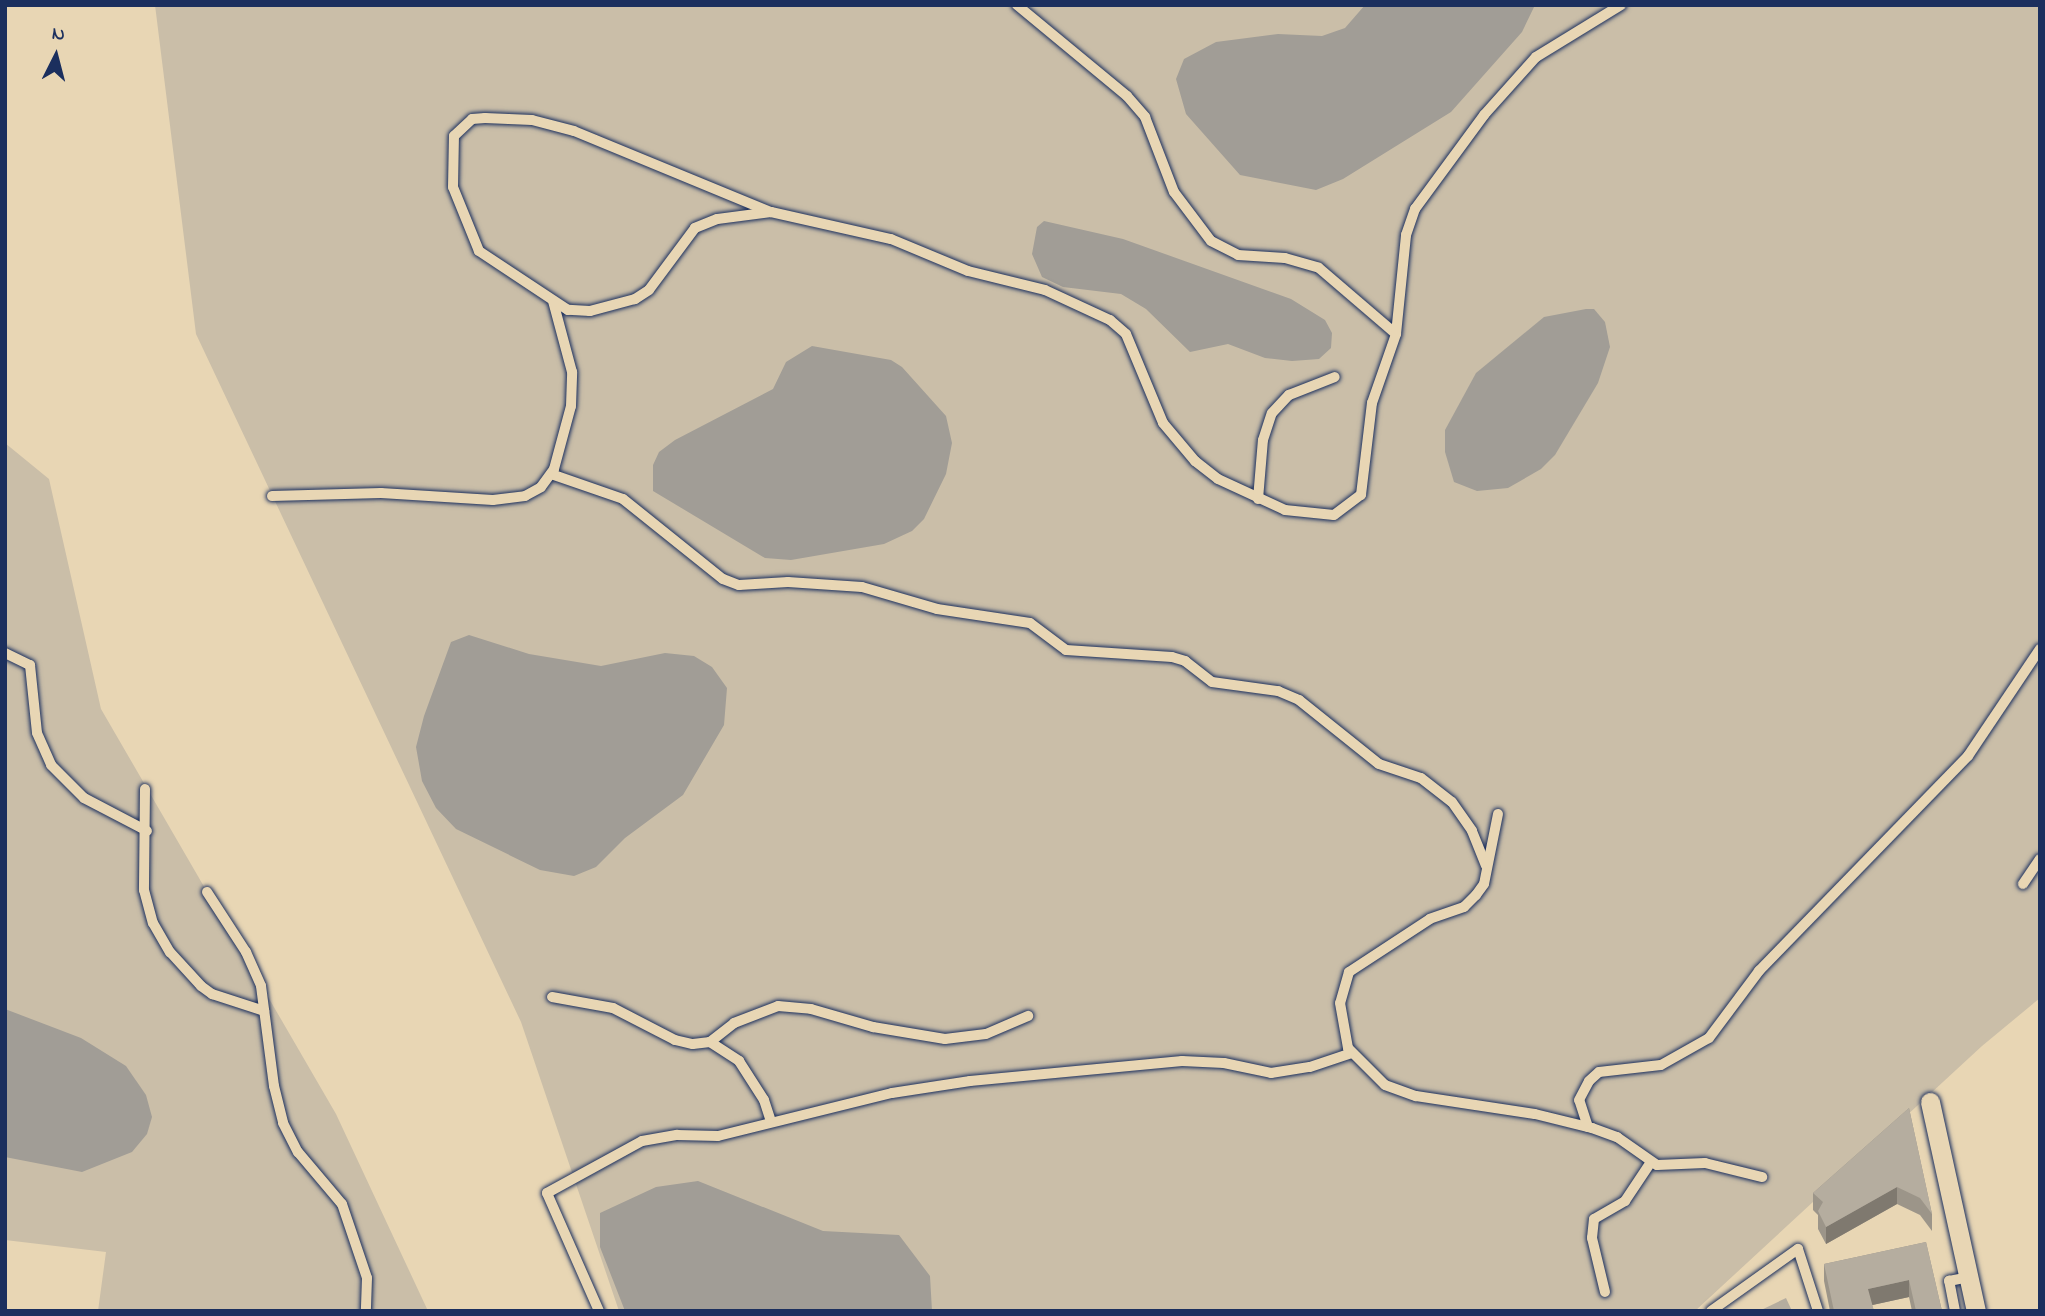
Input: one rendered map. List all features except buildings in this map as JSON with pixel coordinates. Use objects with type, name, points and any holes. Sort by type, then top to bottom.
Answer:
[{"type":"street","points":[[1930,1102],[1976,1311]]},
{"type":"lane","points":[[1017,5],[1127,96],[1145,117],[1174,191],[1211,241],[1238,255],[1285,258],[1319,268],[1396,334]]},
{"type":"lane","points":[[771,212],[717,219],[695,228],[649,290],[635,299],[590,311],[568,310],[494,264],[472,240],[450,164],[454,136],[472,119],[532,120],[574,131],[771,212],[891,239],[968,271],[1045,290],[1110,320],[1126,334],[1137,353],[1163,423],[1177,441],[1218,479],[1285,510],[1318,516],[1334,515],[1356,502],[1372,403],[1396,334],[1406,235],[1415,209],[1484,115],[1536,57],[1620,5]]},
{"type":"lane","points":[[272,496],[381,493],[512,499],[541,486],[551,474],[572,405],[572,372],[553,301]]},
{"type":"lane","points":[[1258,499],[1263,440],[1272,413],[1289,395],[1335,377]]},
{"type":"lane","points":[[551,474],[623,499],[706,567],[739,585],[788,582],[863,587],[937,610],[1030,623],[1066,650],[1172,657],[1185,661],[1212,682],[1278,691],[1299,700],[1379,764],[1421,778],[1444,796],[1464,817],[1486,865]]},
{"type":"lane","points":[[1588,1127],[1579,1100],[1589,1082],[1599,1072],[1661,1065],[1709,1038],[1759,971],[1880,852],[1968,756],[2040,649]]},
{"type":"lane","points":[[5,653],[30,665],[37,733],[51,765],[84,798],[148,831]]},
{"type":"lane","points":[[145,789],[148,831],[144,890],[162,940],[212,994],[264,1011]]},
{"type":"lane","points":[[1498,814],[1483,884],[1464,907],[1430,919],[1349,972],[1340,1003],[1352,1053],[1385,1085],[1416,1096],[1535,1114],[1588,1127],[1617,1136],[1651,1163],[1716,1164],[1762,1177]]},
{"type":"lane","points":[[2023,884],[2040,859]]},
{"type":"lane","points":[[207,891],[246,952],[261,986],[284,1123],[298,1152],[342,1205],[367,1278],[367,1310]]},
{"type":"lane","points":[[552,997],[613,1008],[675,1041],[710,1042],[739,1061],[752,1077],[771,1122]]},
{"type":"lane","points":[[710,1042],[734,1023],[778,1006],[811,1009],[873,1027],[945,1039],[986,1034],[1028,1016]]},
{"type":"lane","points":[[599,1311],[547,1193],[653,1138],[718,1136],[892,1093],[970,1081],[1182,1061],[1224,1063],[1271,1073],[1310,1068],[1352,1053]]},
{"type":"lane","points":[[1605,1292],[1592,1238],[1594,1219],[1625,1201],[1651,1163]]},
{"type":"lane","points":[[1711,1311],[1798,1249],[1818,1311]]},
{"type":"lane","points":[[1955,1311],[1949,1281],[1969,1277]]},
{"type":"shaded area","points":[[155,5],[2040,5],[2040,998],[1982,1046],[1695,1311],[619,1311],[521,1022],[196,334]]},
{"type":"shaded area","points":[[1365,5],[1535,5],[1522,32],[1451,112],[1343,179],[1316,190],[1240,175],[1186,114],[1176,79],[1184,59],[1216,42],[1278,34],[1322,36],[1345,28]]},
{"type":"shaded area","points":[[1044,221],[1123,239],[1291,299],[1325,320],[1332,333],[1331,348],[1319,359],[1292,361],[1265,358],[1228,344],[1190,352],[1146,309],[1121,294],[1063,287],[1042,277],[1032,254],[1037,227]]},
{"type":"shaded area","points":[[1594,309],[1605,322],[1610,347],[1598,383],[1555,455],[1541,469],[1508,488],[1477,491],[1454,482],[1445,452],[1445,430],[1476,373],[1544,317]]},
{"type":"shaded area","points":[[812,346],[891,360],[902,367],[946,416],[952,443],[946,474],[924,519],[912,531],[884,544],[791,560],[765,558],[653,491],[653,465],[659,452],[675,440],[773,389],[786,362]]},
{"type":"shaded area","points":[[5,443],[49,479],[101,709],[336,1114],[428,1311],[98,1311],[106,1252],[5,1240]]},
{"type":"shaded area","points":[[469,635],[529,654],[601,666],[665,653],[694,656],[712,667],[727,688],[724,725],[683,795],[625,838],[596,867],[574,876],[540,870],[456,829],[436,808],[422,781],[416,747],[424,716],[451,642]]},
{"type":"shaded area","points":[[5,1009],[81,1038],[126,1066],[146,1095],[152,1117],[147,1134],[132,1152],[82,1172],[5,1157]]},
{"type":"shaded area","points":[[698,1181],[823,1231],[899,1235],[930,1276],[932,1311],[625,1311],[600,1247],[600,1213],[656,1187]]}]
